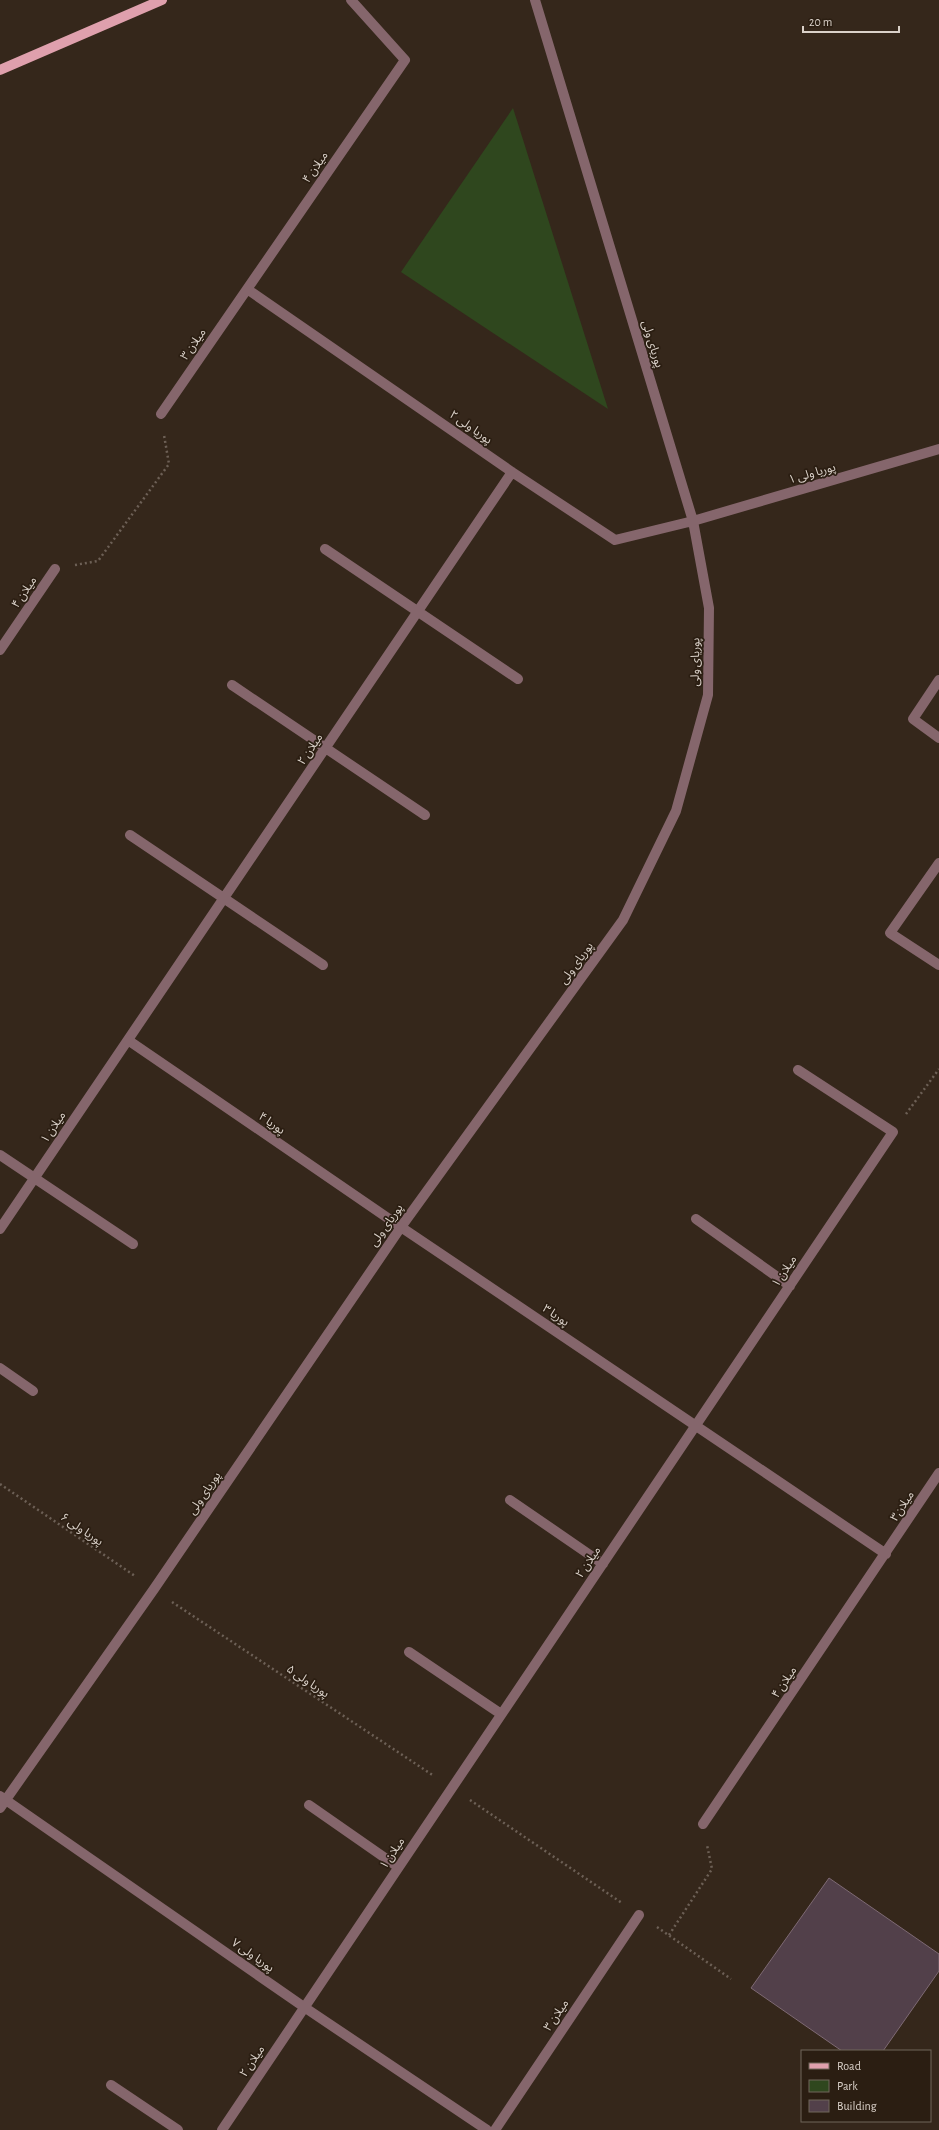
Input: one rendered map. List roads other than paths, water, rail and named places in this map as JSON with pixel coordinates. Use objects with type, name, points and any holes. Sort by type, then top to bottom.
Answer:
[{"type":"main road","points":[[0,70],[162,0]]},
{"type":"street","name":"میلان ۴","points":[[247,289],[405,60],[351,0]]},
{"type":"street","name":"پوریای ولی","points":[[2,1801],[154,1589],[400,1227],[623,920],[676,811],[708,695],[709,608],[693,521],[535,0]]},
{"type":"street","name":"پوریا ولی ۲","points":[[247,289],[512,472],[615,540],[693,521]]},
{"type":"street","name":"میلان ۳","points":[[161,414],[247,289]]},
{"type":"street","name":"پوریا ولی ۱","points":[[693,521],[939,449]]},
{"type":"street","name":"میلان ۲","points":[[128,1040],[512,472]]},
{"type":"street","points":[[325,549],[518,679]]},
{"type":"street","name":"میلان ۴","points":[[0,650],[55,569]]},
{"type":"street","points":[[939,680],[913,719],[939,738]]},
{"type":"street","points":[[232,685],[425,815]]},
{"type":"street","points":[[130,835],[323,965]]},
{"type":"street","points":[[939,863],[890,933],[939,965]]},
{"type":"street","name":"پوریا ۴","points":[[128,1040],[400,1227]]},
{"type":"street","name":"میلان ۱","points":[[0,1229],[128,1040]]},
{"type":"street","name":"میلان ۱","points":[[696,1425],[893,1132],[798,1070]]},
{"type":"street","points":[[0,1154],[133,1244]]},
{"type":"street","points":[[696,1220],[790,1286]]},
{"type":"street","name":"پوریا ۳","points":[[400,1227],[886,1554]]},
{"type":"street","points":[[0,1368],[33,1390]]},
{"type":"street","name":"میلان ۲","points":[[501,1714],[696,1425]]},
{"type":"street","name":"میلان۳","points":[[886,1554],[939,1473]]},
{"type":"street","points":[[510,1500],[603,1564]]},
{"type":"street","name":"میلان ۴","points":[[704,1824],[886,1554]]},
{"type":"street","points":[[409,1652],[501,1714]]},
{"type":"street","name":"میلان ۱","points":[[304,2007],[501,1714]]},
{"type":"street","name":"پوریا ولی ۷","points":[[2,1801],[487,2130]]},
{"type":"street","points":[[309,1805],[398,1867]]},
{"type":"street","name":"میلان ۳","points":[[494,2130],[639,1915]]},
{"type":"street","name":"میلان ۲","points":[[222,2130],[304,2007]]},
{"type":"street","points":[[111,2085],[178,2130]]}]
